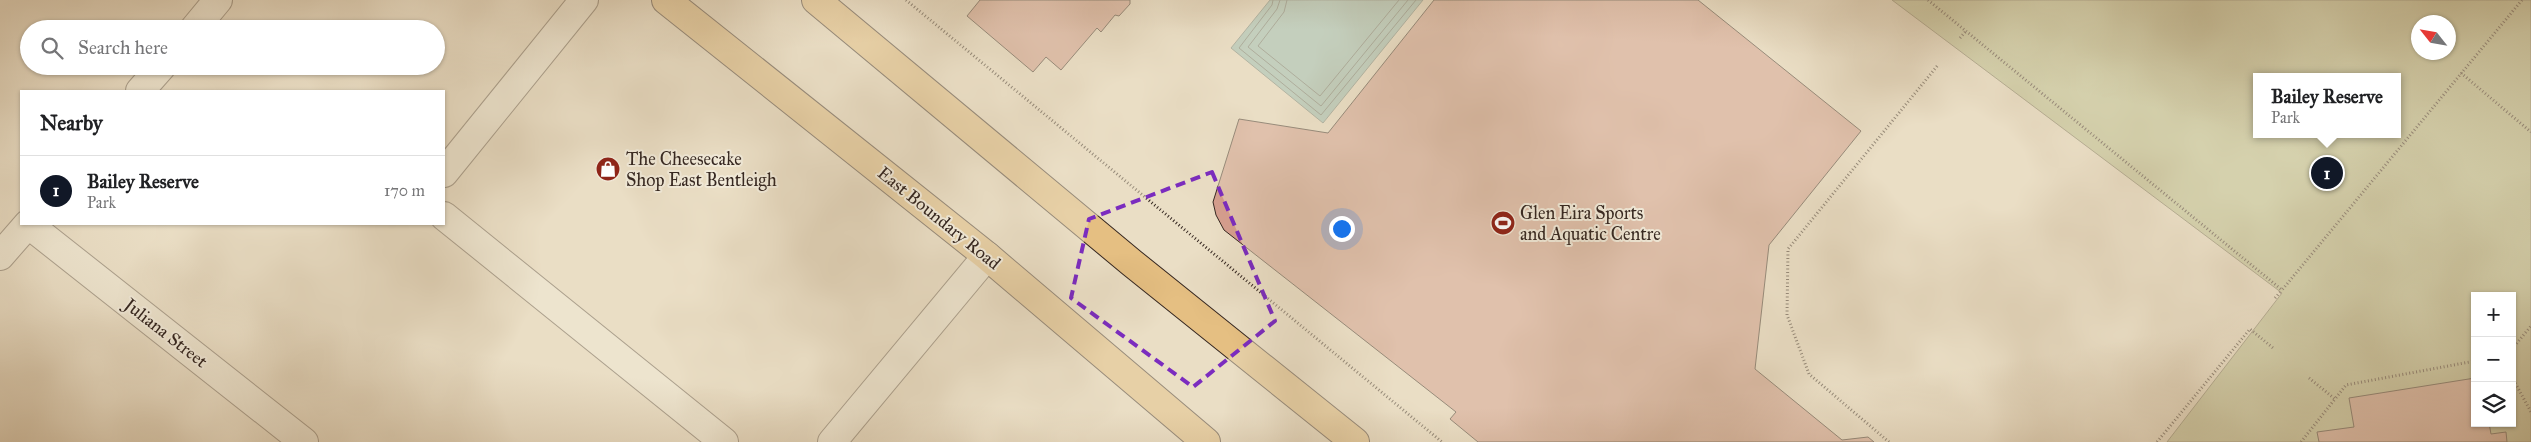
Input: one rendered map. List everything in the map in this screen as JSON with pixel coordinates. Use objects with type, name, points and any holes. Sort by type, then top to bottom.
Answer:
[{"type":"main road","name":"East Boundary Road","points":[[666,0],[987,256],[1201,441]]},
{"type":"main road","points":[[816,0],[1132,263],[1355,442]]},
{"type":"street","points":[[201,20],[218,0]]},
{"type":"street","points":[[445,172],[584,0]]},
{"type":"street","points":[[141,90],[154,75]]},
{"type":"street","points":[[445,217],[724,442]]},
{"type":"street","points":[[0,256],[27,225]]},
{"type":"street","name":"Juliana Street","points":[[29,225],[304,442]]},
{"type":"street","points":[[832,442],[987,256]]},
{"type":"path","points":[[906,0],[1442,442]]},
{"type":"path","points":[[1928,0],[2282,290]]},
{"type":"path","points":[[2275,298],[2522,0]]},
{"type":"path","points":[[1960,38],[1966,31]]},
{"type":"path","points":[[1889,442],[1809,374],[1787,315],[1788,250],[1938,65]]},
{"type":"path","points":[[2461,74],[2531,132]]},
{"type":"path","points":[[2516,344],[2531,326]]},
{"type":"path","points":[[2157,442],[2250,329],[2273,348]]},
{"type":"path","points":[[2302,442],[2346,385],[2471,363]]},
{"type":"path","points":[[2309,378],[2335,399]]},
{"type":"path","points":[[2515,382],[2531,412]]},
{"type":"highlighted area","points":[[1212,172],[1275,321],[1193,387],[1071,298],[1089,219]]},
{"type":"green space","points":[[1892,0],[2531,0],[2531,442],[2167,442],[2282,293]]},
{"type":"water","points":[[1270,0],[1423,0],[1323,123],[1231,48]]},
{"type":"building","points":[[980,0],[1130,0],[1130,4],[1119,16],[1115,15],[1101,32],[1097,28],[1061,70],[1046,57],[1033,72],[967,16]]},
{"type":"building","name":"Glen Eira Sports and Aquatic Centre","points":[[1434,0],[1698,0],[1861,131],[1769,245],[1755,369],[1842,440],[1868,437],[1874,442],[1478,442],[1450,419],[1456,412],[1224,230],[1216,215],[1213,202],[1239,119],[1328,133]]},
{"type":"building","points":[[2471,379],[2471,427],[2490,427],[2491,434],[2506,432],[2507,442],[2319,442],[2317,432],[2354,427],[2349,398]]},
{"type":"place","name":"The Cheesecake Shop East Bentleigh","points":[[608,169]]},
{"type":"place","name":"Bailey Reserve","points":[[2327,173]]},
{"type":"place","name":"Glen Eira Sports and Aquatic Centre","points":[[1503,223]]}]
